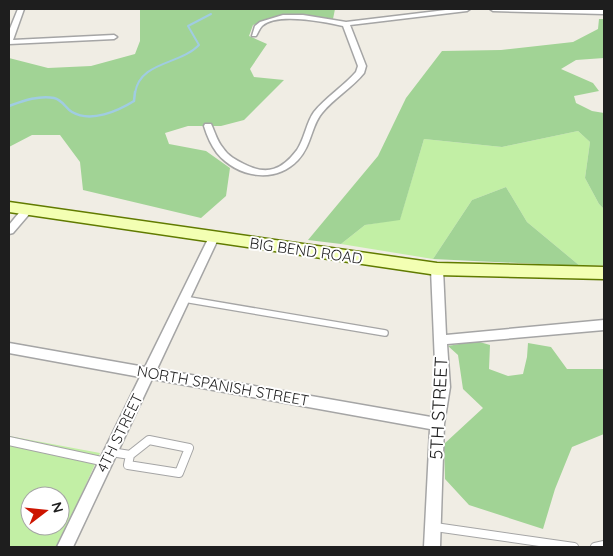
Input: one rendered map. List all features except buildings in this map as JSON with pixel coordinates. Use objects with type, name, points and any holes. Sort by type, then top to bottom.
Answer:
[{"type":"main road","name":"BIG BEND ROAD","points":[[9,207],[437,269],[604,273]]},
{"type":"street","points":[[21,9],[11,25],[9,42],[114,37]]},
{"type":"street","points":[[254,35],[258,26],[262,23],[283,18],[303,17],[346,24],[467,9]]},
{"type":"street","points":[[493,9],[604,12]]},
{"type":"street","points":[[208,126],[214,145],[223,155],[240,166],[267,174],[280,170],[296,157],[305,142],[312,120],[320,110],[360,74],[362,66],[346,24]]},
{"type":"street","points":[[9,231],[27,210]]},
{"type":"street","name":"4TH STREET","points":[[65,547],[214,237]]},
{"type":"street","name":"5TH STREET","points":[[432,547],[437,424],[443,387],[437,269]]},
{"type":"street","points":[[442,340],[604,325]]},
{"type":"street","name":"NORTH SPANISH STREET","points":[[9,348],[437,424]]},
{"type":"lane","points":[[184,299],[385,333]]},
{"type":"lane","points":[[9,441],[108,457],[130,456],[149,440],[189,448],[179,473],[128,465],[130,456]]},
{"type":"lane","points":[[433,527],[574,547]]},
{"type":"lane","points":[[595,547],[604,545]]},
{"type":"green space","points":[[140,9],[335,9],[333,19],[293,16],[253,25],[249,36],[267,44],[250,69],[254,77],[284,80],[244,120],[221,126],[188,126],[165,133],[169,144],[206,151],[230,168],[226,196],[201,218],[83,190],[80,162],[60,135],[32,135],[9,147],[9,58],[48,68],[91,66],[135,54],[140,41]]},
{"type":"green space","points":[[599,19],[604,19],[604,58],[576,60],[561,69],[593,83],[599,91],[574,96],[576,103],[592,111],[604,113],[604,209],[599,204],[585,178],[590,142],[578,131],[502,147],[424,139],[400,220],[365,225],[341,244],[308,240],[378,156],[406,98],[442,51],[501,50],[573,42],[598,29]]},
{"type":"green space","points":[[578,131],[590,142],[585,178],[599,204],[604,209],[604,265],[580,266],[527,222],[506,187],[472,200],[433,259],[341,244],[365,225],[400,219],[424,139],[502,147]]},
{"type":"green space","points":[[506,187],[527,222],[580,266],[433,259],[472,200]]},
{"type":"green space","points":[[476,341],[490,345],[489,369],[508,376],[523,374],[528,343],[551,347],[567,369],[604,369],[604,434],[572,447],[555,489],[543,529],[469,505],[445,479],[444,444],[483,408],[463,389],[458,355],[448,346]]},
{"type":"green space","points":[[9,436],[100,453],[70,520],[70,486],[20,486],[20,536],[63,536],[58,547],[9,547]]},
{"type":"waterway","points":[[135,93],[138,83],[144,75],[152,69],[182,56],[199,45],[188,26],[211,14]]},
{"type":"waterway","points":[[9,106],[31,99],[48,97],[60,100],[72,112],[79,115],[96,116],[112,112],[134,101],[135,92]]}]
